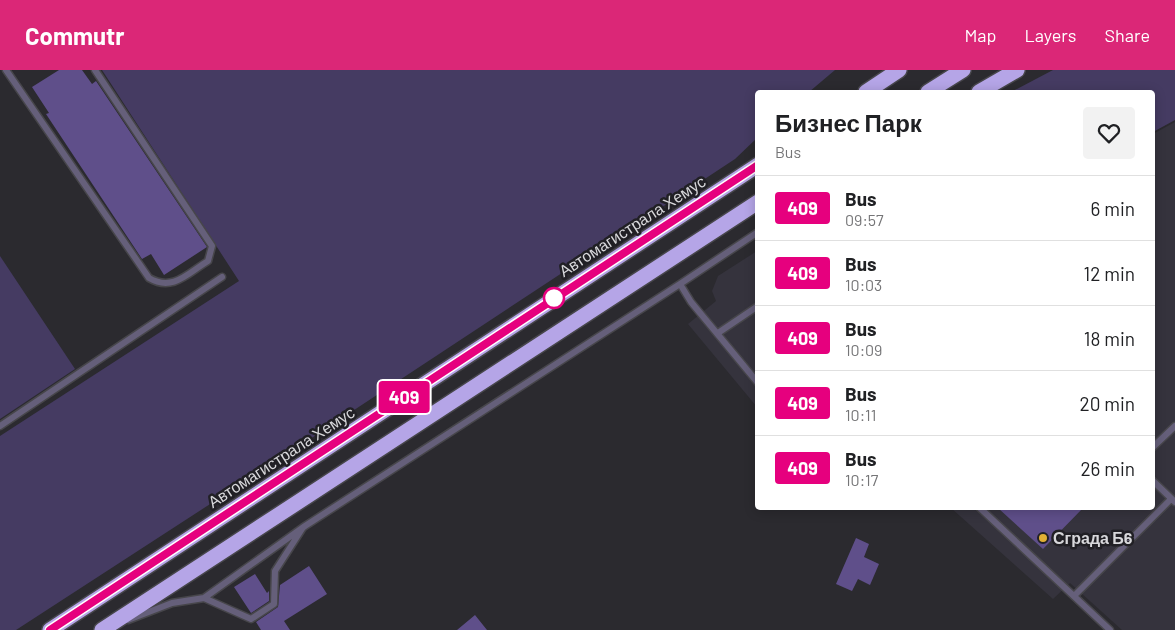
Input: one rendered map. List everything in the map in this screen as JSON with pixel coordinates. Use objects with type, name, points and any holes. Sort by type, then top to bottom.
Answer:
[{"type":"highway","points":[[869,90],[899,70]]},
{"type":"highway","points":[[931,90],[963,70]]},
{"type":"highway","points":[[982,90],[1017,70]]},
{"type":"highway","name":"Автомагистрала Хемус","points":[[50,630],[755,166]]},
{"type":"highway","points":[[103,630],[755,204]]},
{"type":"lane","points":[[6,70],[149,278],[157,283],[172,283],[208,261],[212,246],[95,70]]},
{"type":"lane","points":[[103,630],[172,603],[204,598],[305,526],[755,234]]},
{"type":"lane","points":[[0,426],[222,277]]},
{"type":"lane","points":[[680,284],[691,302],[755,379]]},
{"type":"lane","points":[[718,333],[755,308]]},
{"type":"lane","points":[[1155,445],[1175,426]]},
{"type":"lane","points":[[1074,596],[1173,500],[1155,483]]},
{"type":"lane","points":[[982,510],[1110,630]]},
{"type":"lane","points":[[204,598],[251,619],[274,604],[275,571],[305,526]]},
{"type":"shaded area","points":[[102,70],[835,70],[811,90],[755,90],[755,140],[735,159],[16,630],[0,630],[0,436],[239,281]]},
{"type":"shaded area","points":[[1053,70],[1175,70],[1175,120],[1155,131],[1155,90],[1015,90]]},
{"type":"shaded area","points":[[1175,122],[1175,630],[1122,630],[1070,583],[1053,599],[953,510],[1155,510],[1155,133]]},
{"type":"shaded area","points":[[755,252],[755,405],[688,324],[716,301],[712,291],[718,276]]},
{"type":"shaded area","points":[[0,256],[75,369],[0,419]]},
{"type":"building","points":[[59,70],[82,70],[92,84],[96,81],[207,247],[164,275],[151,254],[142,259],[46,114],[49,113],[32,87]]},
{"type":"building","name":"Сграда Б6","points":[[1000,510],[1081,510],[1043,549]]},
{"type":"building","points":[[856,538],[869,544],[864,557],[879,564],[870,585],[858,579],[852,591],[836,584]]},
{"type":"building","points":[[309,566],[327,594],[284,621],[290,630],[261,630],[256,622],[278,607],[280,585]]},
{"type":"building","points":[[255,574],[267,593],[269,591],[269,601],[251,613],[234,587]]},
{"type":"building","points":[[475,615],[487,630],[457,630]]},
{"type":"bus line","name":"409","points":[[50,630],[755,167]]},
{"type":"place","name":"Сграда Б6","points":[[1043,538]]}]
